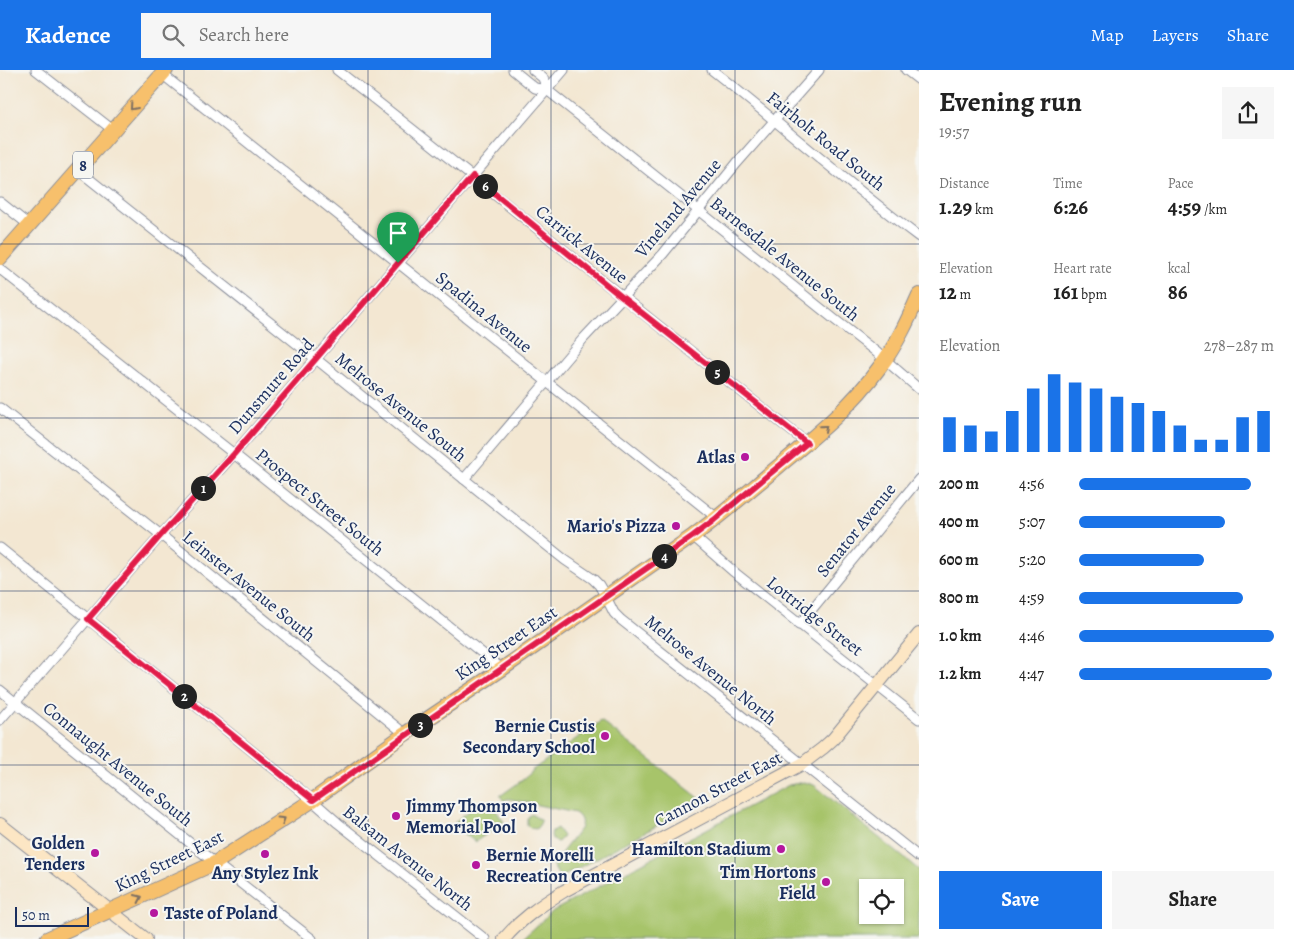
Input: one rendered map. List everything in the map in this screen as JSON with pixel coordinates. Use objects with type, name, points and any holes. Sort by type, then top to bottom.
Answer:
[{"type":"main road","name":"8","points":[[0,258],[164,72]]},
{"type":"main road","name":"King Street East","points":[[47,939],[215,862],[313,800],[405,734],[693,536],[807,443],[839,415],[863,390],[886,360],[919,295]]},
{"type":"main road","name":"Cannon Street East","points":[[504,939],[531,912],[564,891],[802,764],[833,739],[919,634]]},
{"type":"main road","points":[[0,824],[146,939]]},
{"type":"street","points":[[36,70],[113,130]]},
{"type":"street","name":"Carrick Avenue","points":[[338,70],[807,443]]},
{"type":"street","points":[[513,70],[535,88],[548,90]]},
{"type":"street","points":[[533,70],[542,78],[548,90]]},
{"type":"street","name":"Dunsmure Road","points":[[0,720],[234,454],[564,70]]},
{"type":"street","name":"Fairholt Road South","points":[[712,70],[919,237]]},
{"type":"street","name":"Vineland Avenue","points":[[464,479],[583,339],[663,254],[737,163],[819,70]]},
{"type":"street","points":[[906,70],[919,80]]},
{"type":"street","name":"Spadina Avenue","points":[[164,72],[398,263],[717,518]]},
{"type":"street","name":"Barnesdale Avenue South","points":[[548,90],[886,360],[919,389]]},
{"type":"street","name":"Melrose Avenue South","points":[[78,170],[565,560],[592,579],[606,597]]},
{"type":"street","points":[[0,202],[29,225]]},
{"type":"street","name":"Prospect Street South","points":[[0,269],[502,669]]},
{"type":"street","name":"Leinster Avenue South","points":[[0,408],[161,535],[405,734]]},
{"type":"street","name":"Senator Avenue","points":[[799,624],[919,479]]},
{"type":"street","name":"Lottridge Street","points":[[693,536],[734,572],[919,719]]},
{"type":"street","name":"Balsam Avenue North","points":[[0,548],[313,800],[338,824],[485,939]]},
{"type":"street","name":"Melrose Avenue North","points":[[606,597],[614,613],[620,619],[919,857]]},
{"type":"street","name":"Connaught Avenue South","points":[[0,690],[312,939]]},
{"type":"green space","points":[[601,721],[703,801],[560,878],[552,864],[580,829],[581,820],[579,816],[575,813],[510,799],[504,801],[500,796],[525,778],[531,771]]},
{"type":"green space","name":"Hamilton Stadium","points":[[804,782],[814,785],[919,870],[919,939],[522,939],[553,911],[789,785]]},
{"type":"green space","points":[[481,802],[491,803],[504,822],[475,842],[455,826],[456,821]]},
{"type":"green space","points":[[531,814],[541,821],[536,829],[530,828],[527,825],[527,818]]},
{"type":"green space","points":[[557,828],[563,836],[558,842],[553,840],[551,835],[552,831]]},
{"type":"place","name":"Atlas","points":[[745,457]]},
{"type":"place","name":"Mario's Pizza","points":[[676,526]]},
{"type":"place","name":"Bernie Custis Secondary School","points":[[605,736]]},
{"type":"place","name":"Jimmy Thompson Memorial Pool","points":[[396,816]]},
{"type":"place","name":"Hamilton Stadium","points":[[781,849]]},
{"type":"place","name":"Golden Tenders","points":[[95,853]]},
{"type":"place","name":"Any Stylez Ink","points":[[265,854]]},
{"type":"place","name":"Bernie Morelli Recreation Centre","points":[[476,865]]},
{"type":"place","name":"Tim Hortons Field","points":[[826,882]]},
{"type":"place","name":"Taste of Poland","points":[[154,913]]},
{"type":"route","points":[[473,176],[623,298],[807,443],[693,536],[405,734],[313,800],[88,619],[234,454],[398,263],[473,176]]}]
